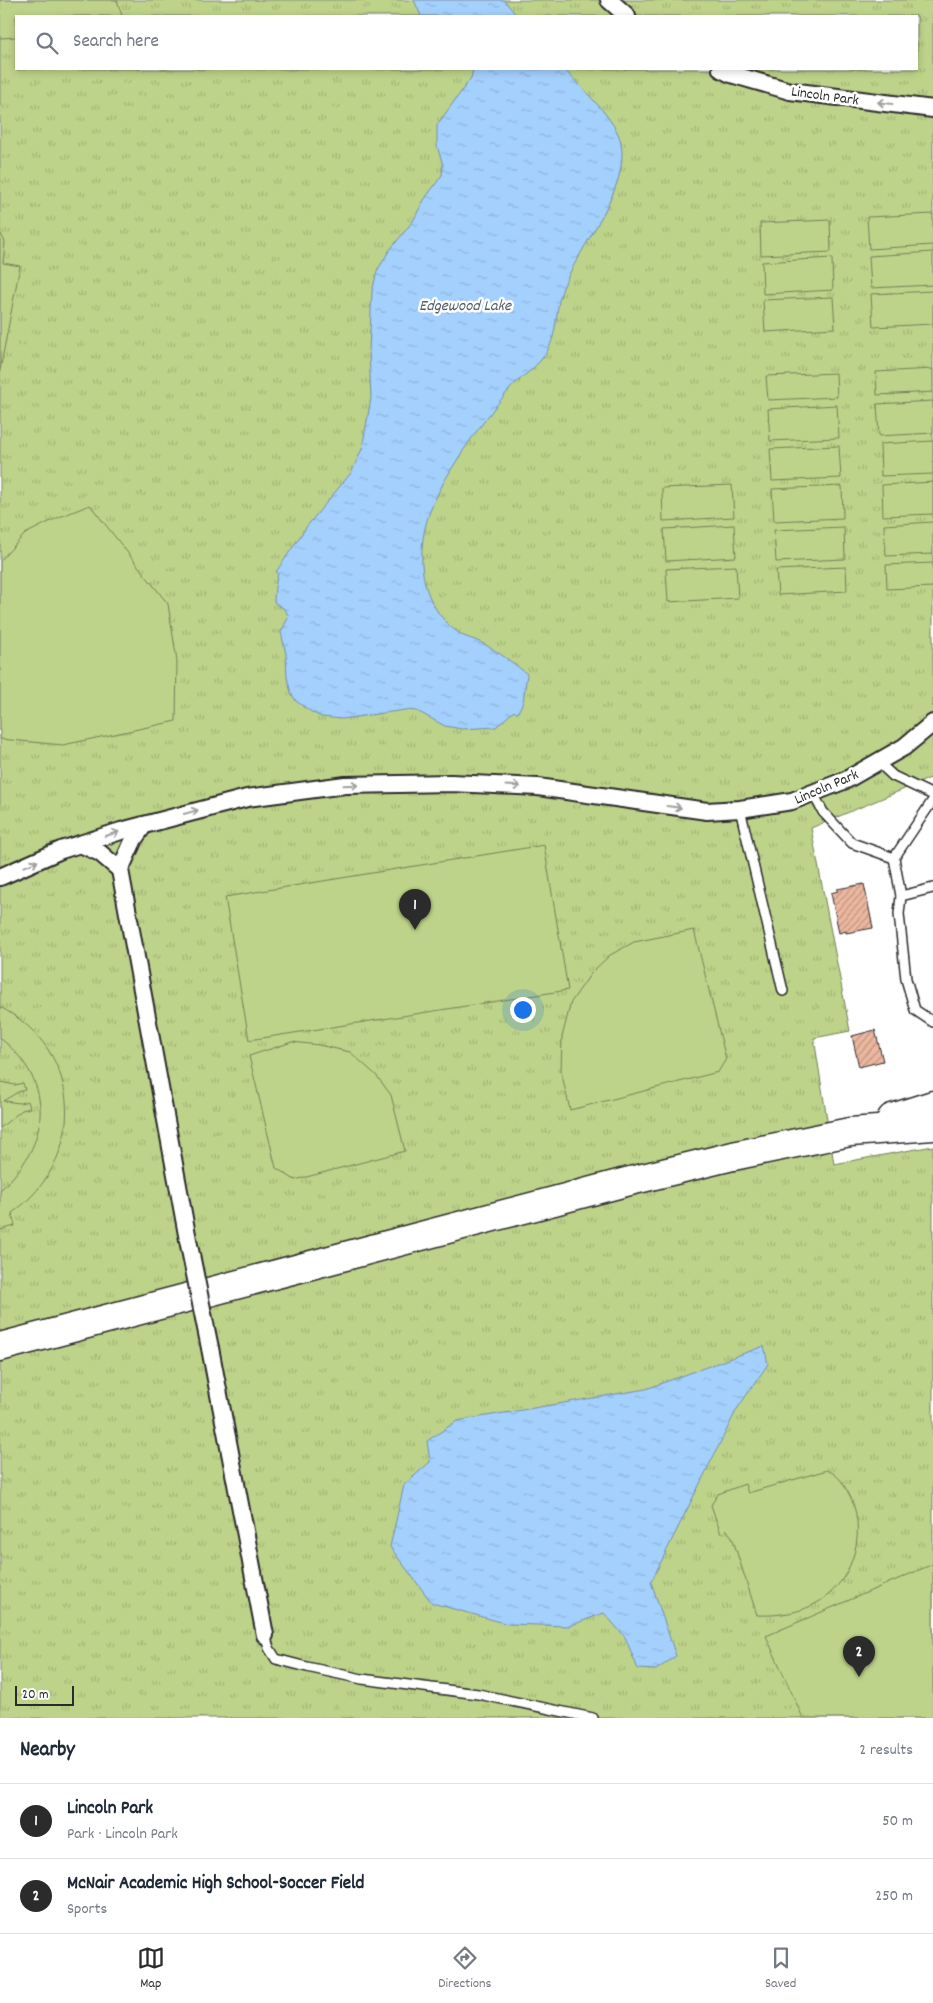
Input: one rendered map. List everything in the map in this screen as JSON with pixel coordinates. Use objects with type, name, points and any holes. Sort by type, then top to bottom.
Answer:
[{"type":"highway","points":[[0,1347],[659,1174],[769,1148],[850,1132],[933,1105]]},
{"type":"highway","points":[[850,1132],[933,1126]]},
{"type":"street","points":[[609,0],[626,15]]},
{"type":"street","name":"Lincoln Park","points":[[722,70],[790,90],[933,109]]},
{"type":"street","name":"Lincoln Park","points":[[0,877],[61,850],[144,825],[248,798],[345,785],[451,783],[538,788],[707,811],[740,809],[792,801],[846,780],[904,747],[933,723]]},
{"type":"street","points":[[144,825],[134,839],[120,870],[188,1240],[265,1635]]},
{"type":"street","points":[[80,844],[100,853],[120,870]]},
{"type":"lane","points":[[878,762],[893,776],[933,795]]},
{"type":"lane","points":[[813,793],[823,812],[852,843],[894,858]]},
{"type":"lane","points":[[933,800],[894,858],[901,896],[899,914],[906,979],[915,1010],[933,1022]]},
{"type":"lane","points":[[740,809],[783,991]]},
{"type":"lane","points":[[901,896],[933,888]]},
{"type":"lane","points":[[265,1635],[269,1648],[276,1659],[362,1678],[478,1694],[593,1718]]},
{"type":"green space","points":[[0,0],[933,0],[933,777],[811,828],[850,1031],[814,1038],[834,1164],[933,1146],[933,1718],[0,1718]]},
{"type":"green space","points":[[0,0],[117,0],[122,15],[15,15],[15,37],[0,38]]},
{"type":"green space","points":[[933,214],[933,245],[869,249],[867,217]]},
{"type":"green space","points":[[830,220],[831,252],[761,255],[760,223]]},
{"type":"green space","points":[[0,232],[5,242],[3,263],[20,266],[0,370]]},
{"type":"green space","points":[[933,252],[933,285],[871,288],[869,256]]},
{"type":"green space","points":[[832,258],[833,290],[763,294],[762,262]]},
{"type":"green space","points":[[933,291],[933,324],[873,327],[871,294]]},
{"type":"green space","points":[[833,297],[835,328],[765,332],[763,300]]},
{"type":"green space","points":[[933,369],[933,392],[877,395],[876,372]]},
{"type":"green space","points":[[836,373],[837,397],[768,400],[766,376]]},
{"type":"green space","points":[[933,401],[933,433],[879,436],[877,404]]},
{"type":"green space","points":[[837,405],[839,438],[770,441],[768,409]]},
{"type":"green space","points":[[933,441],[933,474],[881,476],[880,444]]},
{"type":"green space","points":[[839,446],[841,478],[772,481],[770,449]]},
{"type":"green space","points":[[933,482],[933,514],[883,516],[882,485]]},
{"type":"green space","points":[[732,485],[734,517],[663,521],[662,488]]},
{"type":"green space","points":[[842,486],[843,518],[774,521],[772,489]]},
{"type":"green space","points":[[90,505],[168,604],[177,661],[176,721],[63,745],[0,739],[0,561],[25,534],[57,518]]},
{"type":"green space","points":[[933,522],[933,554],[886,556],[884,525]]},
{"type":"green space","points":[[734,525],[736,557],[666,561],[664,529]]},
{"type":"green space","points":[[844,527],[845,559],[776,562],[774,530]]},
{"type":"green space","points":[[933,563],[933,587],[887,589],[886,565]]},
{"type":"green space","points":[[736,566],[738,598],[668,602],[666,569]]},
{"type":"green space","points":[[846,567],[847,591],[778,595],[776,570]]},
{"type":"green space","points":[[544,845],[568,990],[249,1040],[225,897]]},
{"type":"green space","points":[[694,930],[726,1059],[718,1072],[570,1110],[561,1071],[562,1037],[571,1002],[592,972],[610,955],[634,942]]},
{"type":"green space","points":[[0,1007],[28,1026],[48,1050],[61,1077],[66,1106],[64,1136],[54,1164],[37,1190],[12,1213],[15,1226],[0,1230],[0,1190],[17,1172],[29,1153],[37,1134],[40,1114],[38,1094],[31,1074],[18,1055],[0,1038]]},
{"type":"green space","points":[[292,1042],[319,1045],[350,1052],[376,1075],[391,1095],[405,1151],[295,1180],[276,1168],[249,1056]]},
{"type":"green space","points":[[0,1082],[15,1085],[23,1083],[25,1090],[3,1101],[20,1103],[28,1101],[30,1108],[22,1110],[0,1128]]},
{"type":"green space","points":[[827,1470],[840,1479],[854,1506],[857,1521],[857,1537],[855,1552],[850,1566],[842,1580],[832,1591],[813,1605],[789,1613],[757,1615],[732,1537],[726,1529],[721,1534],[711,1505],[718,1494],[745,1484],[748,1493]]},
{"type":"green space","points":[[933,1564],[933,1718],[803,1718],[766,1636]]},
{"type":"water","points":[[414,0],[504,0],[516,15],[421,15]]},
{"type":"water","name":"Edgewood Lake","points":[[473,70],[565,70],[613,124],[621,143],[622,161],[618,180],[611,198],[563,288],[549,348],[536,366],[509,390],[467,445],[433,504],[425,529],[422,557],[423,571],[425,584],[436,609],[445,622],[457,632],[489,647],[527,674],[523,702],[517,714],[514,711],[496,727],[462,729],[445,726],[417,711],[405,710],[342,719],[322,717],[296,701],[291,693],[287,678],[286,654],[281,632],[289,616],[284,609],[274,602],[278,573],[276,572],[307,526],[351,473],[362,449],[371,398],[369,351],[372,292],[377,271],[389,251],[413,221],[424,200],[442,175],[443,165],[437,146],[437,125],[471,78]]},
{"type":"water","points":[[764,1346],[768,1364],[737,1409],[651,1582],[676,1656],[656,1670],[638,1669],[625,1637],[604,1613],[569,1626],[508,1624],[432,1603],[390,1547],[404,1485],[430,1462],[427,1441],[457,1421],[646,1389]]},
{"type":"building","points":[[864,884],[873,928],[839,933],[831,893],[838,891],[837,889]]},
{"type":"building","points":[[875,1030],[883,1061],[859,1067],[852,1036]]},
{"type":"place","name":"Lincoln Park","points":[[415,930]]},
{"type":"place","name":"McNair Academic High School-Soccer Field","points":[[859,1677]]}]
